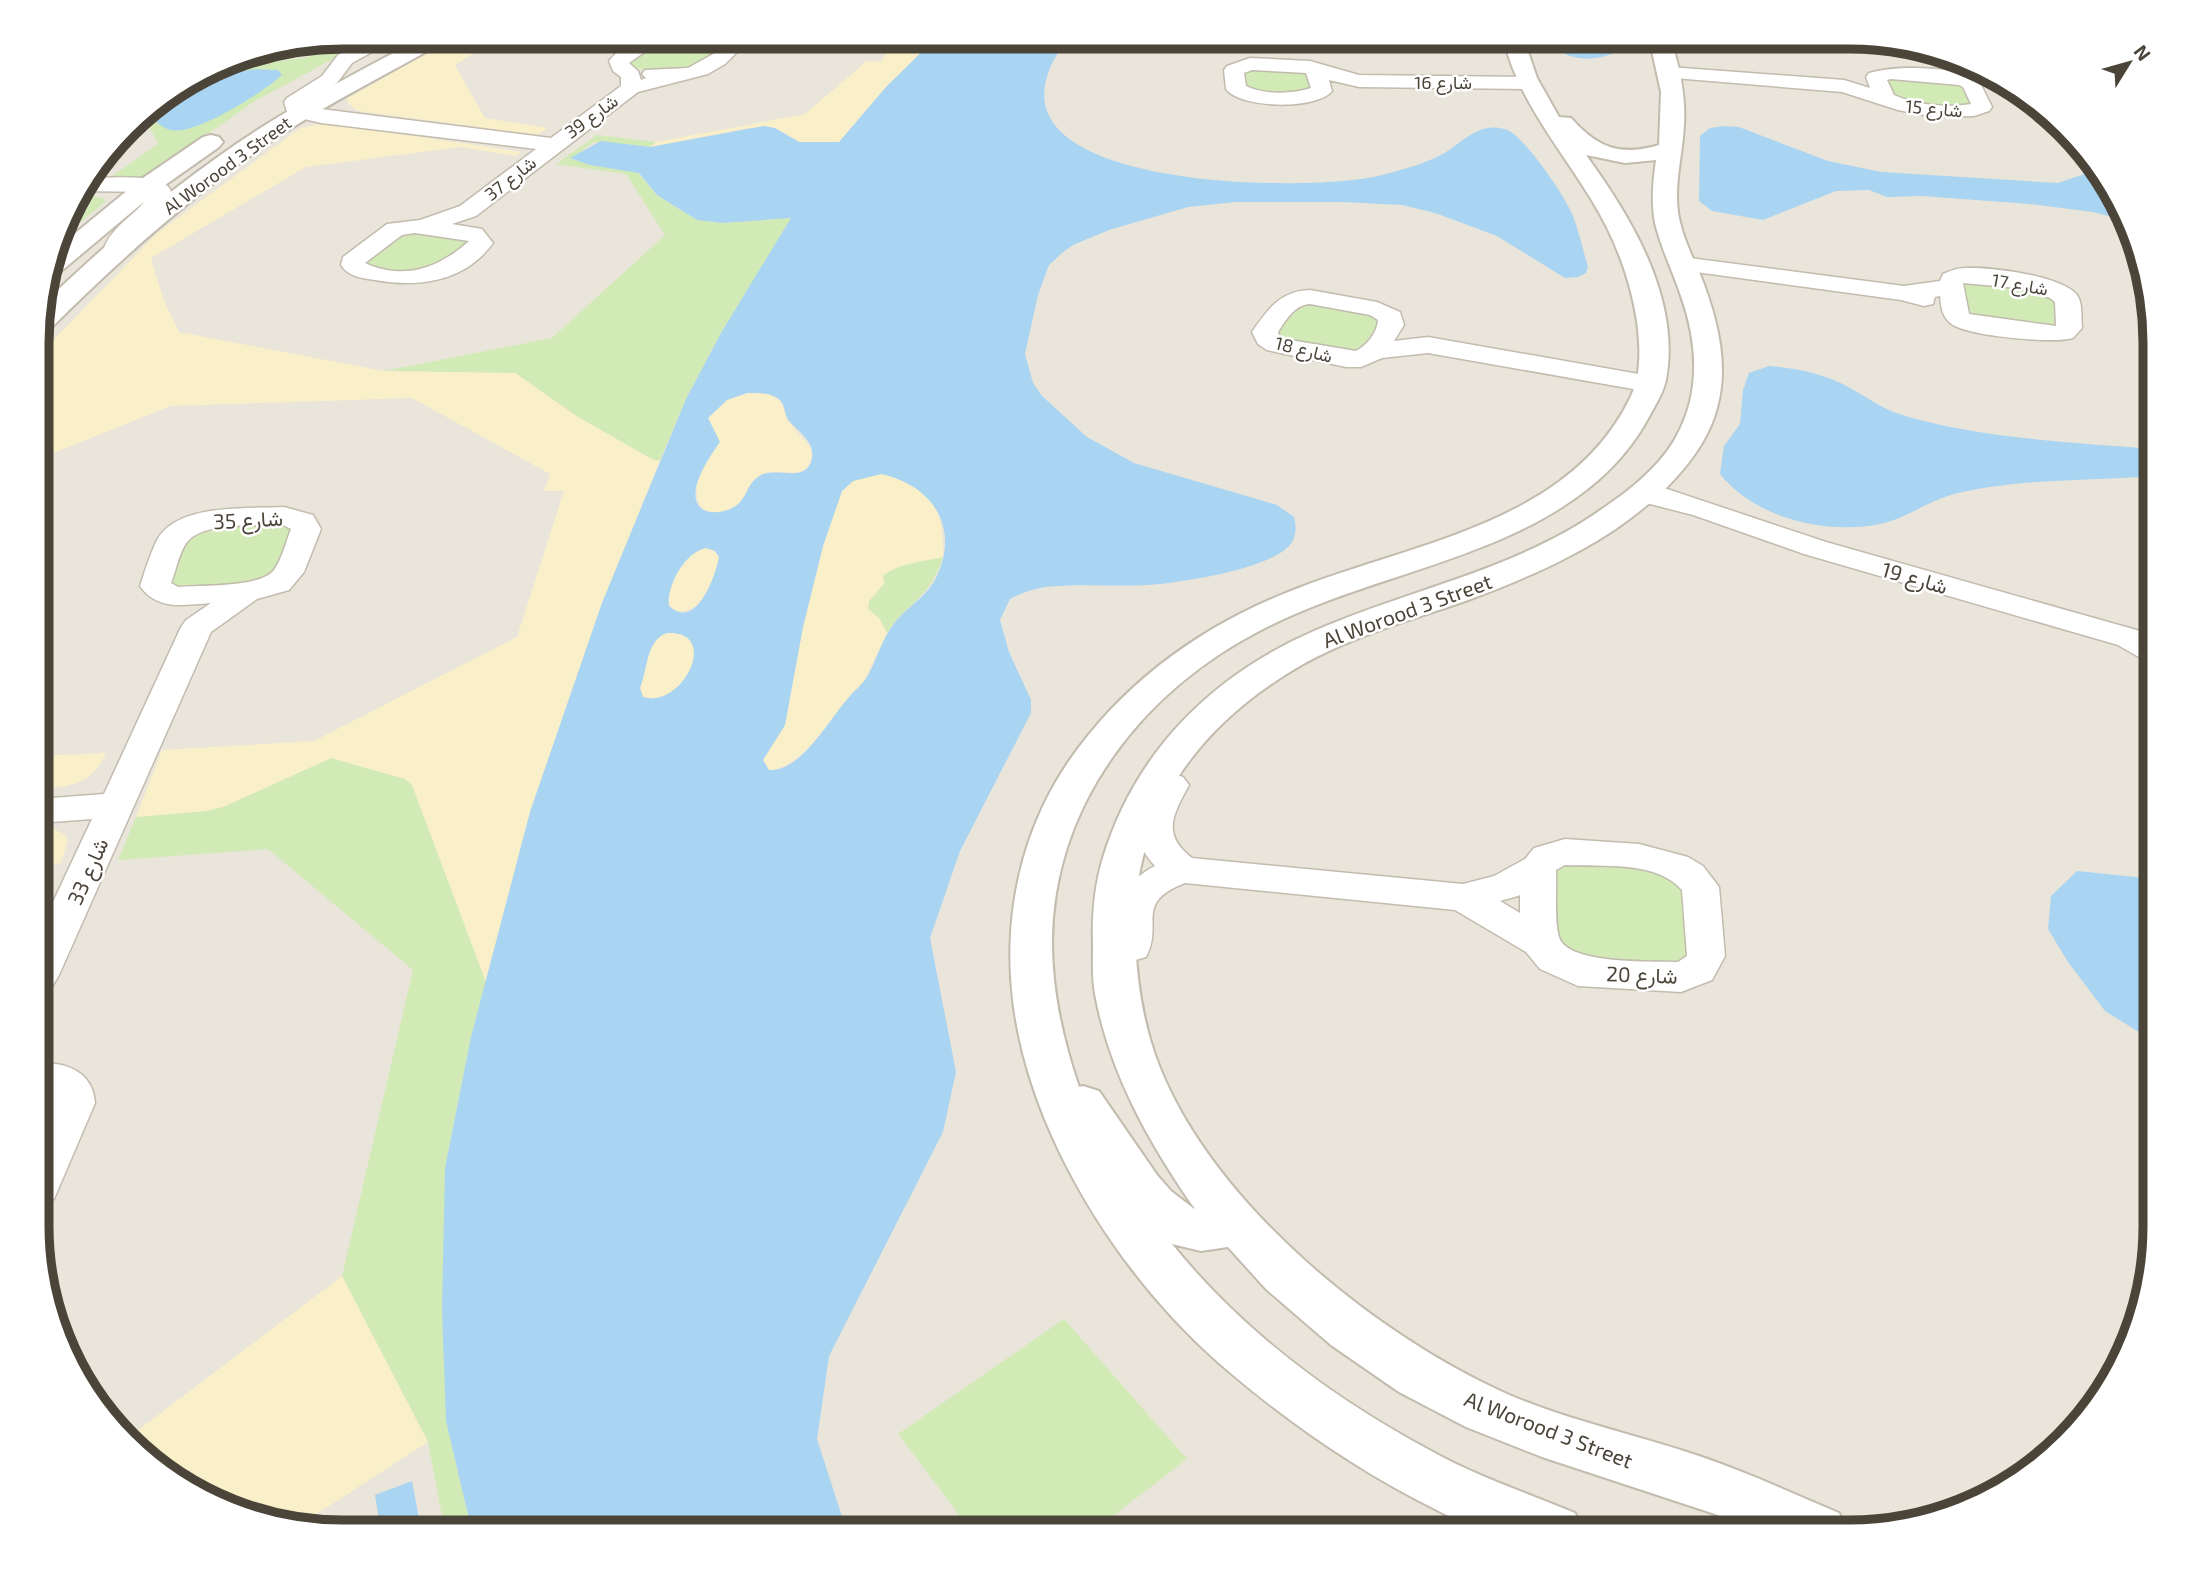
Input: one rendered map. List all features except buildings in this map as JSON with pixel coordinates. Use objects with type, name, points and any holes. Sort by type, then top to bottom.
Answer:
[{"type":"street","points":[[362,49],[345,59],[325,84],[294,103],[292,107],[300,114],[343,117],[552,145]]},
{"type":"street","name":"Al Worood 3 Street","points":[[273,103],[375,49]]},
{"type":"street","name":"Al Worood 3 Street","points":[[51,312],[115,251],[205,178],[300,114],[416,49]]},
{"type":"street","name":"شارع 39","points":[[629,79],[619,61],[635,49]]},
{"type":"street","name":"شارع 39","points":[[552,145],[629,79],[676,77],[701,72],[725,54],[724,49]]},
{"type":"street","name":"Al Worood 3 Street","points":[[1518,49],[1531,91],[1597,189],[1630,248],[1650,313],[1654,348],[1649,389],[1633,424],[1610,453],[1579,481],[1512,523],[1470,542],[1292,602],[1224,636],[1174,671],[1115,724],[1074,780],[1047,839],[1032,904],[1030,975],[1044,1051],[1069,1124],[1108,1198],[1162,1272],[1233,1345],[1319,1413],[1418,1473],[1521,1520]]},
{"type":"street","name":"Al Worood 3 Street","points":[[1664,55],[1673,123],[1666,211],[1673,242],[1702,313],[1709,343],[1710,373],[1704,405],[1691,437],[1656,481],[1602,524],[1527,564],[1484,583],[1357,624],[1279,662],[1241,685],[1207,713],[1178,745],[1151,785],[1130,829],[1117,877],[1112,929],[1114,970],[1129,1042],[1153,1102],[1188,1164],[1234,1225],[1302,1293],[1386,1355],[1483,1409],[1591,1449],[1719,1489],[1791,1520]]},
{"type":"street","name":"شارع 15","points":[[1664,55],[1844,86],[1911,108],[1972,111],[1982,107],[1971,83],[1956,77],[1890,72],[1877,75],[1876,80],[1885,99]]},
{"type":"street","name":"شارع 15","points":[[1844,86],[1876,80]]},
{"type":"street","name":"شارع 16","points":[[1319,81],[1338,85],[1359,81],[1531,91]]},
{"type":"street","points":[[1531,91],[1581,144],[1593,150],[1643,156],[1669,149]]},
{"type":"street","points":[[327,98],[328,109],[343,117]]},
{"type":"street","name":"Al Worood 3 Street","points":[[63,256],[120,208],[229,130]]},
{"type":"street","name":"شارع 37","points":[[468,222],[552,145]]},
{"type":"street","points":[[95,186],[149,186],[160,189],[161,197],[153,207],[118,237],[115,251]]},
{"type":"street","points":[[94,187],[114,194],[120,208]]},
{"type":"street","points":[[468,222],[481,243],[433,276],[407,279],[361,271],[353,265],[355,257],[390,232],[402,227],[468,222]]},
{"type":"street","name":"شارع 17","points":[[1682,264],[1904,293],[1954,312],[1966,322],[1981,325],[2059,334],[2069,328],[2067,299],[2050,288],[1969,275],[1952,279],[1951,285],[1904,293]]},
{"type":"street","points":[[1951,285],[1954,312]]},
{"type":"street","name":"شارع 18","points":[[1427,345],[1376,351],[1361,359],[1346,359],[1276,345],[1267,339],[1265,332],[1286,303],[1302,297],[1377,309],[1391,317],[1391,325],[1427,345],[1649,389]]},
{"type":"street","points":[[1376,351],[1391,325]]},
{"type":"street","points":[[1649,389],[1653,411],[1650,428],[1626,463],[1627,473],[1634,483],[1656,481]]},
{"type":"street","name":"شارع 19","points":[[1656,481],[1664,499],[1703,509],[1815,548],[2143,642]]},
{"type":"street","name":"شارع 35","points":[[272,516],[292,516],[303,521],[306,529],[285,578],[269,587],[249,591],[178,596],[159,591],[155,586],[172,540],[187,526],[214,519],[272,516]]},
{"type":"street","points":[[1279,662],[1277,651],[1294,633],[1364,602],[1370,594],[1371,586],[1366,576]]},
{"type":"street","name":"شارع 35","points":[[178,596],[190,611],[197,628],[249,591]]},
{"type":"street","points":[[49,810],[117,805],[197,628]]},
{"type":"street","points":[[1183,870],[1168,859],[1158,846],[1153,832],[1154,818],[1207,713]]},
{"type":"street","name":"شارع 33","points":[[49,953],[117,805]]},
{"type":"street","name":"شارع 20","points":[[1129,1042],[1133,909],[1138,895],[1149,883],[1183,870],[1463,897],[1505,887],[1538,868],[1547,857],[1565,852],[1659,860],[1684,869],[1700,887],[1706,956],[1698,970],[1681,977],[1578,971],[1554,960],[1540,942],[1463,897]]},
{"type":"street","points":[[1538,868],[1540,942]]},
{"type":"street","points":[[1044,1051],[1140,1188],[1163,1214],[1178,1226],[1198,1230],[1217,1230],[1234,1225]]},
{"type":"street","points":[[49,1079],[62,1080],[70,1086],[74,1093],[74,1103],[49,1162]]},
{"type":"shaded area","points":[[1849,49],[1906,55],[1961,71],[1996,88],[2028,110],[2070,149],[2113,213],[2133,267],[2143,343],[2142,1245],[2133,1302],[2121,1338],[2104,1373],[2082,1405],[2043,1447],[1979,1490],[1925,1510],[1849,1520],[343,1520],[286,1514],[231,1498],[196,1481],[164,1459],[122,1420],[88,1373],[71,1338],[59,1302],[50,1245],[49,343],[52,305],[59,267],[79,213],[110,164],[135,135],[164,110],[213,79],[267,59],[324,50]]},
{"type":"green space","points":[[351,49],[255,101],[150,174],[130,180],[108,179],[158,144],[148,123],[161,112],[270,69],[219,77],[245,66],[308,57],[319,51]]},
{"type":"green space","points":[[646,49],[700,49],[715,52],[695,66],[674,72],[652,71],[628,65],[629,61]]},
{"type":"green space","points":[[1242,68],[1308,70],[1314,90],[1307,94],[1243,91]]},
{"type":"green space","points":[[1888,77],[1962,85],[1970,103],[1944,107],[1896,100],[1885,79]]},
{"type":"green space","points":[[597,135],[656,142],[650,147],[594,142],[570,159],[638,173],[657,195],[697,220],[722,223],[792,218],[721,333],[686,399],[660,460],[654,460],[578,417],[515,373],[384,371],[552,338],[665,235],[626,174],[556,164]]},
{"type":"green space","points":[[88,195],[103,198],[105,202],[72,230]]},
{"type":"green space","points":[[403,231],[468,239],[470,242],[436,271],[413,274],[363,264]]},
{"type":"green space","points":[[1963,282],[2035,289],[2055,299],[2057,328],[1966,315],[1960,284]]},
{"type":"green space","points":[[1306,302],[1367,313],[1379,319],[1380,323],[1358,353],[1284,342],[1275,336],[1293,305]]},
{"type":"green space","points":[[277,522],[291,527],[293,532],[277,574],[262,583],[181,589],[164,584],[182,538],[196,528]]},
{"type":"green space","points":[[943,557],[925,591],[887,633],[879,618],[868,609],[869,601],[884,584],[883,576],[903,566]]},
{"type":"green space","points":[[331,758],[405,779],[412,785],[486,982],[471,1037],[445,1168],[446,1421],[469,1520],[443,1520],[428,1442],[342,1276],[413,970],[268,849],[118,860],[136,817],[223,807]]},
{"type":"green space","points":[[1576,861],[1659,871],[1682,882],[1695,956],[1683,969],[1577,958],[1557,946],[1555,866]]},
{"type":"green space","points":[[1064,1319],[1187,1459],[1108,1520],[963,1520],[898,1434]]},
{"type":"sand","points":[[434,49],[480,49],[455,65],[485,118],[547,128],[538,135],[365,112],[356,110],[347,102],[348,98]]},
{"type":"sand","points":[[890,49],[925,49],[887,86],[839,142],[799,142],[775,128],[747,128],[650,147],[656,142],[805,114],[867,61],[880,62]]},
{"type":"sand","points":[[325,123],[521,152],[516,156],[461,147],[306,167],[151,258],[163,298],[179,332],[384,371],[515,373],[578,417],[653,460],[660,460],[602,603],[530,812],[486,982],[412,785],[405,779],[331,758],[223,807],[136,817],[162,750],[314,741],[517,637],[564,491],[544,491],[550,474],[412,398],[170,406],[49,455],[49,345],[156,234],[300,128]]},
{"type":"sand","points":[[747,393],[769,394],[781,401],[788,421],[811,448],[812,458],[807,468],[799,473],[775,472],[749,488],[736,506],[715,513],[699,504],[697,492],[699,475],[719,442],[708,418],[727,400]]},
{"type":"sand","points":[[881,474],[912,485],[931,501],[941,525],[943,557],[903,566],[883,576],[884,584],[869,601],[868,609],[879,618],[887,633],[864,681],[795,760],[769,770],[763,760],[785,725],[803,627],[823,546],[842,491],[853,481]]},
{"type":"sand","points":[[706,548],[715,551],[719,557],[711,586],[700,603],[683,611],[673,610],[668,602],[675,577],[691,555]]},
{"type":"sand","points":[[667,633],[683,635],[692,644],[694,655],[691,669],[683,682],[671,692],[658,698],[643,697],[640,688],[651,648]]},
{"type":"sand","points":[[106,753],[94,771],[79,782],[49,788],[49,756]]},
{"type":"sand","points":[[49,829],[60,832],[68,840],[61,863],[49,865]]},
{"type":"sand","points":[[342,1276],[428,1442],[311,1518],[267,1510],[213,1490],[164,1459],[134,1433]]},
{"type":"water","points":[[925,49],[1060,49],[1046,79],[1044,99],[1046,108],[1064,135],[1098,155],[1144,169],[1196,178],[1250,182],[1346,181],[1409,168],[1439,156],[1478,131],[1495,127],[1505,129],[1513,133],[1533,154],[1562,195],[1573,216],[1588,267],[1586,273],[1578,277],[1565,278],[1497,236],[1435,213],[1402,205],[1342,202],[1236,202],[1188,207],[1109,230],[1073,245],[1049,265],[1038,295],[1025,354],[1033,383],[1042,396],[1087,437],[1134,463],[1277,505],[1294,517],[1295,533],[1291,544],[1277,555],[1221,574],[1148,585],[1071,585],[1032,590],[1010,599],[1000,620],[1009,652],[1031,700],[1031,713],[960,851],[930,938],[956,1072],[943,1132],[829,1356],[817,1439],[843,1520],[469,1520],[446,1421],[442,1308],[445,1168],[471,1037],[530,812],[602,603],[686,399],[721,333],[791,218],[722,223],[697,220],[657,195],[639,173],[590,165],[570,158],[601,141],[650,147],[764,126],[775,128],[799,142],[839,142],[887,86]],"holes":[[[747,393],[766,394],[779,399],[788,420],[809,442],[812,452],[809,466],[798,473],[761,475],[750,485],[736,506],[719,512],[703,510],[696,499],[698,482],[720,442],[708,418],[727,400]],[[881,474],[915,488],[937,511],[945,542],[943,559],[936,578],[898,619],[889,631],[865,680],[804,754],[793,763],[769,770],[763,760],[785,725],[803,627],[823,546],[842,491],[853,481]],[[706,548],[715,551],[719,557],[709,587],[696,607],[688,612],[679,612],[669,606],[674,580],[684,563]],[[667,633],[683,635],[692,644],[694,655],[690,669],[682,682],[671,692],[657,698],[643,697],[640,688],[651,648]]]},
{"type":"water","points":[[1571,49],[1621,49],[1592,58],[1572,57],[1563,53]]},
{"type":"water","points":[[255,69],[278,70],[282,75],[246,101],[196,126],[171,130],[154,118],[196,88],[222,75]]},
{"type":"water","points":[[1739,127],[1828,161],[1881,172],[2058,183],[2088,173],[2115,218],[2093,212],[2030,204],[1922,196],[1887,197],[1869,190],[1836,191],[1763,220],[1712,211],[1699,201],[1700,136],[1710,128]]},
{"type":"water","points":[[1769,366],[1821,375],[1894,412],[1963,429],[2027,438],[2143,448],[2143,478],[2046,481],[1976,489],[1944,497],[1889,522],[1859,527],[1814,525],[1792,520],[1752,502],[1720,474],[1724,446],[1740,424],[1743,390],[1749,373]]},
{"type":"water","points":[[2077,871],[2143,878],[2143,1035],[2105,1011],[2068,962],[2048,929],[2051,896]]},
{"type":"water","points":[[412,1481],[419,1520],[379,1520],[375,1495]]}]
